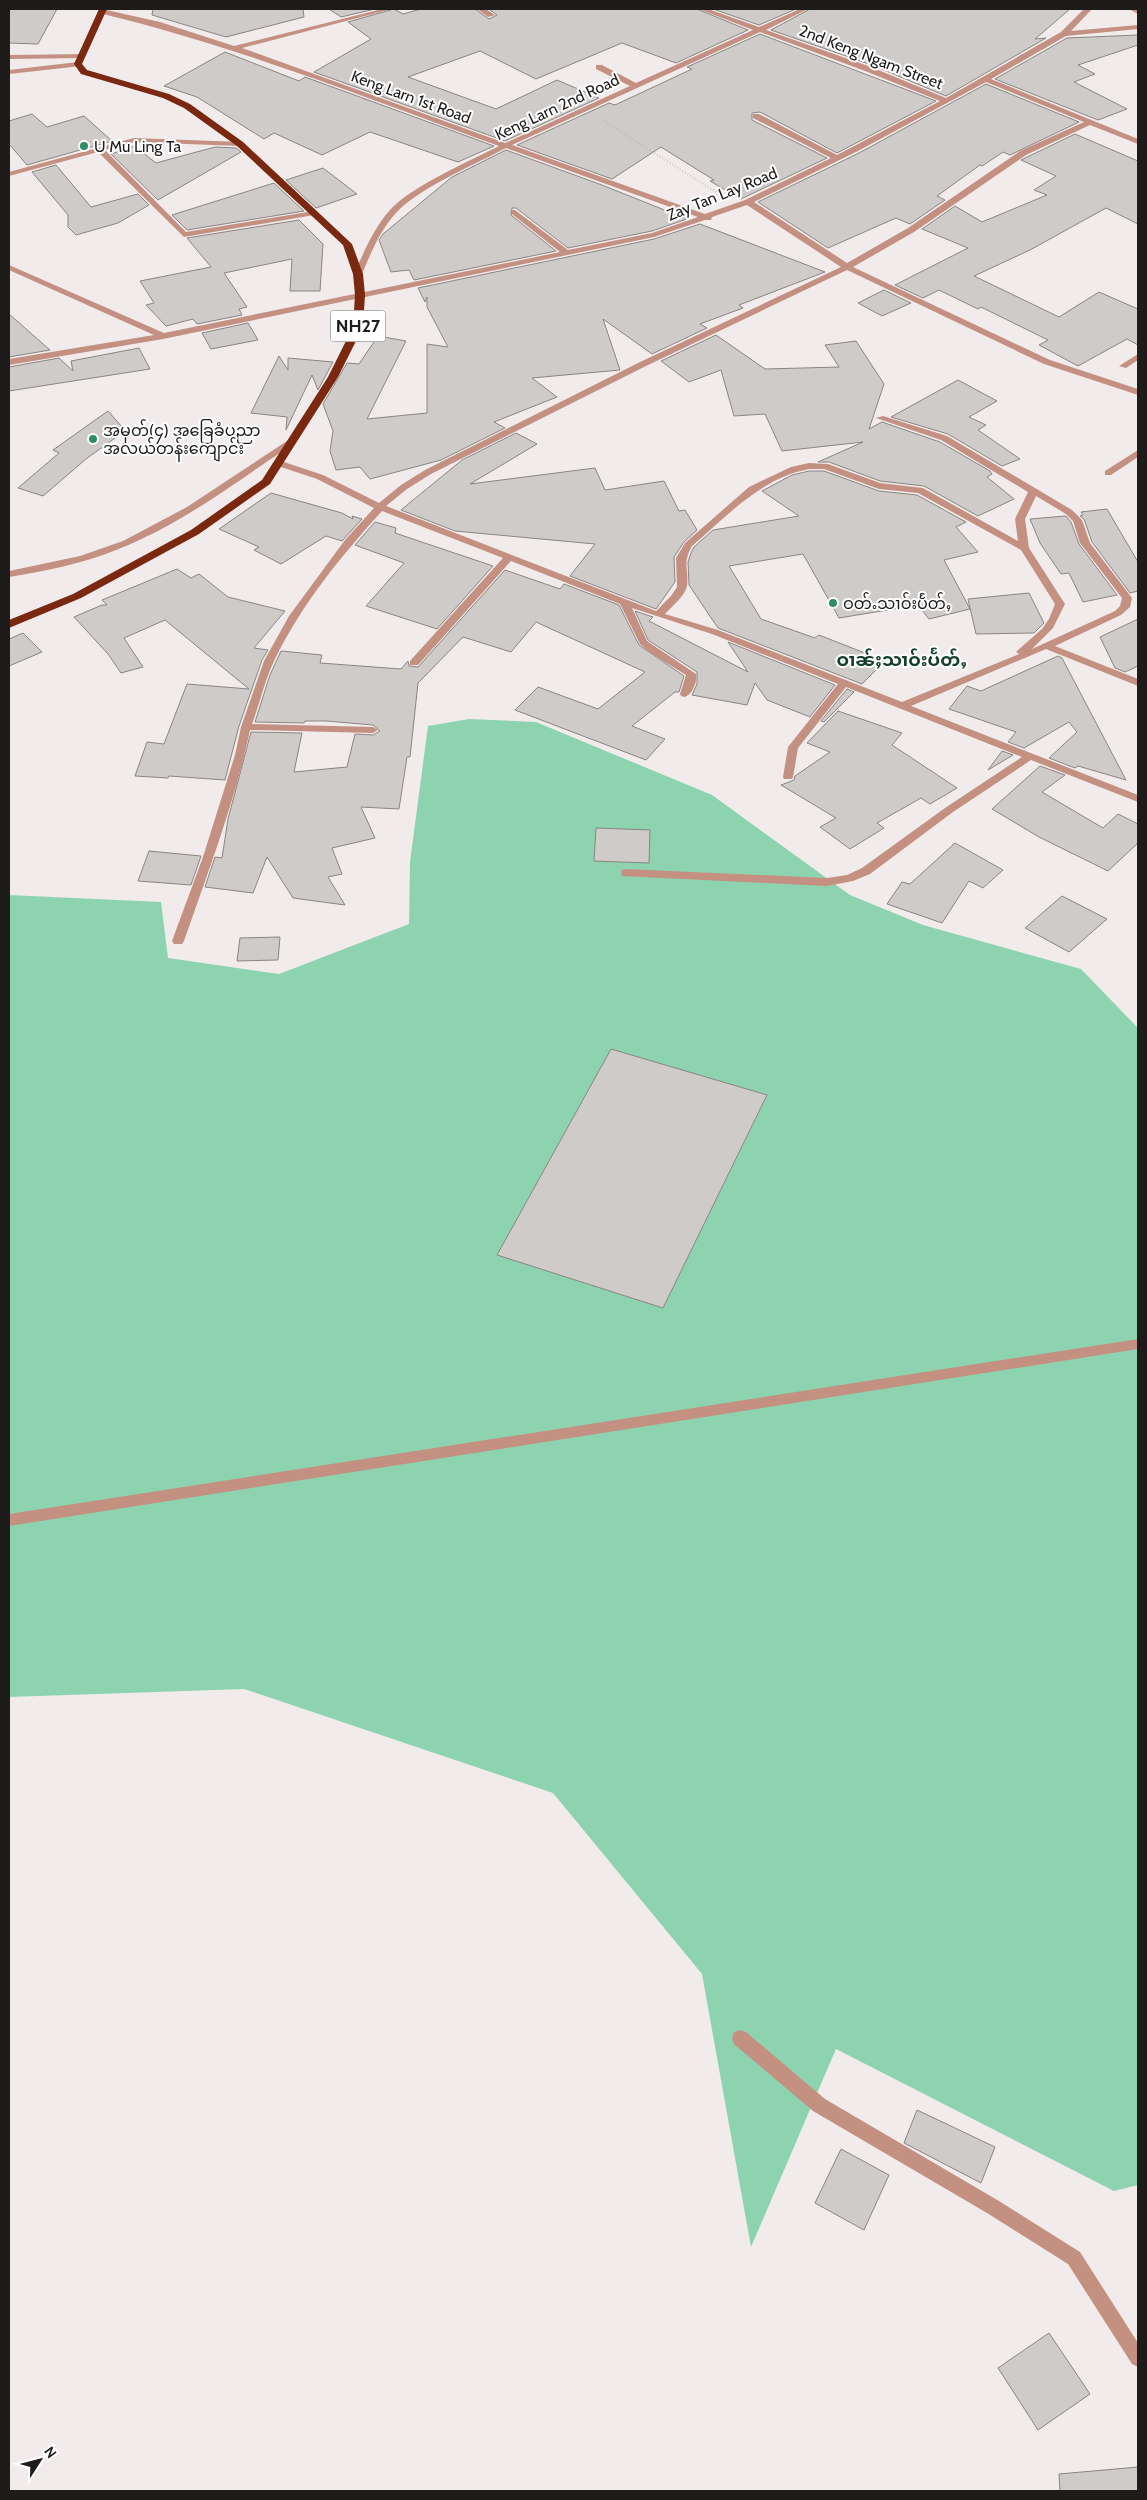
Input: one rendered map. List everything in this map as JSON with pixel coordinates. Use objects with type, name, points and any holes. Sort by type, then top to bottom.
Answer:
[{"type":"highway","points":[[79,60],[103,10]]},
{"type":"highway","name":"NH27","points":[[9,624],[77,596],[195,532],[266,482],[332,377],[358,327],[360,295],[358,274],[347,244],[240,144],[187,106],[166,96],[84,72],[79,60]]},
{"type":"street","points":[[234,48],[389,9]]},
{"type":"street","points":[[481,9],[491,15]]},
{"type":"street","name":"2nd Keng Ngam Street","points":[[702,9],[946,101]]},
{"type":"street","name":"Keng Larn 2nd Road","points":[[358,274],[374,238],[393,211],[412,195],[506,145],[805,9]]},
{"type":"street","name":"Zay Tan Lay Road","points":[[9,362],[163,336],[654,236],[748,202],[946,101],[1064,34],[1088,9]]},
{"type":"street","points":[[1133,9],[1138,12]]},
{"type":"street","name":"Keng Larn 1st Road","points":[[103,10],[157,24],[234,48],[708,218]]},
{"type":"street","name":"Zay Tan Lay Road","points":[[1064,34],[1138,27]]},
{"type":"street","points":[[9,57],[79,60]]},
{"type":"street","points":[[9,72],[79,60]]},
{"type":"street","points":[[599,67],[636,86]]},
{"type":"street","points":[[985,79],[1138,142]]},
{"type":"street","points":[[756,116],[837,158]]},
{"type":"street","points":[[178,941],[208,857],[240,754],[246,727],[269,661],[292,618],[348,542],[380,507],[404,487],[428,472],[643,364],[847,267],[911,230],[1023,153],[1091,122]]},
{"type":"street","points":[[9,174],[134,140],[154,139],[240,144]]},
{"type":"street","points":[[100,150],[184,235],[314,213]]},
{"type":"street","points":[[748,202],[847,267],[1047,362],[1138,392]]},
{"type":"street","points":[[515,212],[566,253]]},
{"type":"street","points":[[9,267],[163,336]]},
{"type":"street","points":[[1123,366],[1138,358]]},
{"type":"street","points":[[880,418],[944,438],[1068,512],[1077,520],[1085,543],[1127,598],[1125,607],[1118,613],[1004,665],[902,706]]},
{"type":"street","points":[[9,574],[74,561],[125,544],[173,519],[290,442]]},
{"type":"street","points":[[1108,473],[1138,453]]},
{"type":"street","points":[[278,463],[320,478],[380,507],[509,558],[658,615],[715,632],[1138,799]]},
{"type":"street","points":[[658,615],[675,598],[682,587],[681,558],[688,544],[752,489],[794,469],[809,466],[825,466],[879,486],[920,490],[1024,548]]},
{"type":"street","points":[[1004,665],[1037,640],[1055,620],[1060,604],[1024,548],[1020,519],[1033,492]]},
{"type":"street","points":[[414,663],[509,558]]},
{"type":"street","points":[[624,601],[643,642],[652,650],[690,674],[692,678],[685,694]]},
{"type":"street","points":[[1047,646],[1138,682]]},
{"type":"street","points":[[788,777],[793,747],[844,683]]},
{"type":"street","points":[[246,727],[374,730]]},
{"type":"street","points":[[626,872],[827,882],[849,878],[866,871],[949,810],[1029,756]]},
{"type":"street","points":[[9,1520],[1138,1344]]},
{"type":"street","points":[[740,2038],[820,2105],[993,2207],[1074,2258],[1138,2358]]},
{"type":"path","points":[[584,109],[738,206]]},
{"type":"green space","points":[[469,719],[536,722],[712,795],[850,895],[923,925],[1081,969],[1138,1028],[1138,2185],[1114,2191],[836,2049],[751,2247],[702,1974],[553,1793],[244,1689],[9,1697],[9,895],[161,902],[168,958],[279,974],[409,924],[410,862],[428,726]]},
{"type":"building","points":[[9,9],[57,9],[38,44],[9,43]]},
{"type":"building","points":[[153,9],[303,9],[304,17],[226,37],[152,15]]},
{"type":"building","points":[[329,9],[375,9],[341,17]]},
{"type":"building","points":[[394,9],[403,14],[421,9],[475,9],[489,19],[497,15],[489,9],[697,9],[748,30],[676,63],[622,43],[536,79],[480,51],[408,77],[496,109],[557,80],[599,98],[505,141],[314,72],[371,39],[348,22]]},
{"type":"building","points":[[713,9],[796,9],[759,25]]},
{"type":"building","points":[[810,9],[1070,9],[1035,39],[1046,38],[946,96],[872,65],[771,30]]},
{"type":"building","points":[[760,34],[936,101],[837,153],[760,112],[752,113],[752,120],[827,158],[741,199],[710,181],[714,180],[661,147],[612,179],[517,145],[609,103],[615,105],[692,69],[687,67]]},
{"type":"building","points":[[1138,35],[1138,45],[1078,65],[1095,74],[1074,82],[1127,109],[1098,120],[995,79],[1067,38]]},
{"type":"building","points":[[225,52],[299,81],[305,77],[494,146],[458,162],[370,132],[322,155],[274,133],[264,139],[197,97],[164,86]]},
{"type":"building","points":[[986,84],[1079,122],[1010,155],[1003,152],[982,166],[980,165],[937,196],[945,200],[910,224],[896,218],[828,248],[758,202],[859,153]]},
{"type":"building","points":[[32,114],[47,127],[84,116],[112,141],[27,165],[9,144],[9,121]]},
{"type":"building","points":[[1075,134],[1138,161],[1138,224],[1106,208],[1030,250],[974,276],[1059,317],[1099,292],[1138,309],[1138,345],[1127,339],[1078,366],[1039,345],[1048,340],[981,307],[978,309],[939,290],[923,298],[895,285],[968,248],[922,229],[955,206],[982,222],[1047,195],[1034,190],[1056,176],[1021,160]]},
{"type":"building","points":[[134,146],[156,163],[215,147],[236,148],[241,152],[158,200],[111,154]]},
{"type":"building","points":[[506,150],[687,219],[652,231],[568,248],[516,208],[512,208],[511,215],[556,251],[414,280],[409,270],[391,272],[379,240],[383,234],[452,177]]},
{"type":"building","points":[[56,165],[91,207],[138,194],[149,205],[118,223],[76,235],[68,227],[68,215],[32,172]]},
{"type":"building","points":[[323,168],[357,194],[316,208],[286,180]]},
{"type":"building","points":[[274,183],[304,211],[187,230],[172,215]]},
{"type":"building","points":[[299,220],[323,244],[320,291],[290,291],[292,259],[224,273],[247,307],[239,309],[242,315],[197,324],[193,319],[166,326],[146,305],[154,303],[140,281],[211,267],[187,238]]},
{"type":"building","points":[[700,224],[825,272],[739,305],[743,308],[700,324],[707,328],[652,354],[603,319],[620,370],[532,378],[557,397],[494,422],[505,428],[441,460],[370,479],[360,467],[336,470],[330,451],[333,431],[323,404],[347,363],[359,364],[378,336],[406,341],[367,419],[427,413],[427,344],[448,347],[427,307],[427,297],[425,302],[418,288],[654,239]]},
{"type":"building","points":[[884,290],[911,303],[882,316],[858,303]]},
{"type":"building","points":[[9,314],[50,350],[9,357]]},
{"type":"building","points":[[248,323],[258,340],[211,349],[202,333]]},
{"type":"building","points":[[716,335],[765,369],[839,367],[825,345],[856,341],[884,384],[869,429],[882,422],[940,442],[990,471],[992,474],[987,477],[1014,499],[978,516],[924,486],[880,481],[829,462],[818,462],[863,442],[782,451],[765,414],[734,416],[721,370],[689,382],[661,361]]},
{"type":"building","points":[[139,348],[150,369],[9,391],[9,367],[59,358],[73,371],[71,361]]},
{"type":"building","points":[[279,356],[288,370],[288,358],[333,362],[318,390],[312,375],[286,430],[287,417],[251,413]]},
{"type":"building","points":[[958,380],[997,401],[969,417],[986,425],[978,430],[1020,459],[1002,466],[948,434],[891,417]]},
{"type":"building","points":[[108,411],[122,427],[117,431],[122,433],[86,459],[43,496],[18,488],[59,453],[53,450]]},
{"type":"building","points":[[516,433],[537,444],[470,484],[595,468],[605,490],[664,481],[679,511],[685,510],[697,530],[684,542],[674,557],[675,582],[656,609],[570,576],[595,544],[455,531],[401,510],[462,460]]},
{"type":"building","points":[[809,471],[824,471],[879,491],[917,495],[966,522],[956,527],[978,552],[944,560],[970,609],[929,619],[918,605],[839,618],[803,554],[729,566],[761,619],[815,638],[819,635],[885,661],[862,684],[718,628],[689,585],[688,562],[691,553],[694,547],[713,530],[799,516],[762,491],[792,475]]},
{"type":"building","points":[[271,493],[342,513],[353,519],[352,516],[362,519],[342,541],[326,536],[281,564],[254,550],[259,547],[219,529]]},
{"type":"building","points":[[1107,509],[1138,562],[1138,591],[1130,593],[1092,542],[1084,519],[1080,516],[1083,515],[1081,512]]},
{"type":"building","points":[[1066,516],[1071,522],[1079,544],[1117,595],[1083,602],[1069,573],[1061,574],[1040,543],[1030,519]]},
{"type":"building","points":[[375,522],[396,528],[395,533],[493,566],[437,629],[366,606],[404,563],[355,545]]},
{"type":"building","points":[[177,569],[191,578],[199,574],[228,597],[285,611],[254,648],[268,650],[262,660],[239,726],[225,780],[169,776],[168,778],[135,776],[147,742],[164,744],[187,684],[249,689],[165,620],[124,638],[143,667],[121,673],[108,654],[74,617],[102,605],[107,605],[102,600]]},
{"type":"building","points":[[505,570],[560,589],[564,584],[619,605],[639,645],[684,676],[679,692],[675,692],[632,726],[665,739],[646,760],[515,710],[538,687],[598,709],[645,672],[536,622],[511,652],[463,637],[418,683],[410,757],[407,757],[399,809],[361,807],[375,838],[332,848],[342,874],[328,877],[345,905],[293,898],[267,857],[253,893],[205,887],[215,857],[222,858],[228,819],[251,732],[302,733],[294,772],[347,767],[355,734],[373,735],[380,731],[373,725],[326,721],[305,721],[304,723],[255,722],[270,675],[281,651],[322,655],[320,663],[401,669],[408,661],[409,666],[418,667]]},
{"type":"building","points":[[1029,593],[1044,623],[1034,633],[976,634],[968,599]]},
{"type":"building","points":[[635,611],[653,617],[649,621],[748,672],[728,642],[835,685],[810,717],[767,700],[755,683],[747,705],[692,695],[697,684],[697,672],[648,640]]},
{"type":"building","points":[[1138,619],[1138,666],[1125,672],[1115,668],[1100,637]]},
{"type":"building","points":[[23,633],[42,652],[9,666],[9,639]]},
{"type":"building","points":[[1058,656],[1062,658],[1126,780],[1078,766],[1075,768],[1049,758],[1077,732],[1069,722],[1024,748],[1008,742],[1016,732],[949,709],[967,686],[981,691]]},
{"type":"building","points":[[847,689],[854,692],[824,722],[821,721]]},
{"type":"building","points":[[838,711],[902,733],[892,745],[957,788],[930,804],[921,798],[877,823],[884,828],[850,849],[820,827],[836,818],[781,785],[794,780],[795,776],[830,752],[807,743]]},
{"type":"building","points":[[1002,751],[1013,755],[988,770]]},
{"type":"building","points":[[1040,766],[1065,775],[1042,792],[1103,828],[1118,814],[1138,824],[1138,843],[1108,871],[1039,837],[992,809]]},
{"type":"building","points":[[596,828],[650,830],[649,863],[594,861]]},
{"type":"building","points":[[955,843],[1003,870],[983,888],[969,881],[942,923],[887,904],[902,882],[910,884]]},
{"type":"building","points":[[149,851],[201,856],[191,885],[138,881]]},
{"type":"building","points":[[1062,896],[1107,919],[1069,952],[1025,928]]},
{"type":"building","points":[[280,937],[278,960],[237,961],[240,938]]},
{"type":"building","points":[[611,1049],[767,1095],[663,1308],[497,1255]]},
{"type":"building","points":[[917,2110],[995,2147],[981,2183],[904,2143]]},
{"type":"building","points":[[841,2149],[889,2175],[864,2230],[815,2203]]},
{"type":"building","points":[[1049,2333],[1090,2394],[1038,2430],[998,2368]]},
{"type":"building","points":[[1138,2467],[1138,2491],[1060,2491],[1059,2474]]},
{"type":"place","name":"U Mu Ling Ta","points":[[84,146]]},
{"type":"place","name":"အမှတ်(၄) အခြေခံပညာ အလယ်တန်းကျောင်း","points":[[93,439]]},
{"type":"place","name":"ဝတ်ႉသၢဝ်းပႅတ်ႇ","points":[[833,603]]},
{"type":"district","name":"ဝၢၼ်ႈသၢဝ်းပႅတ်ႇ","points":[[902,660]]}]
